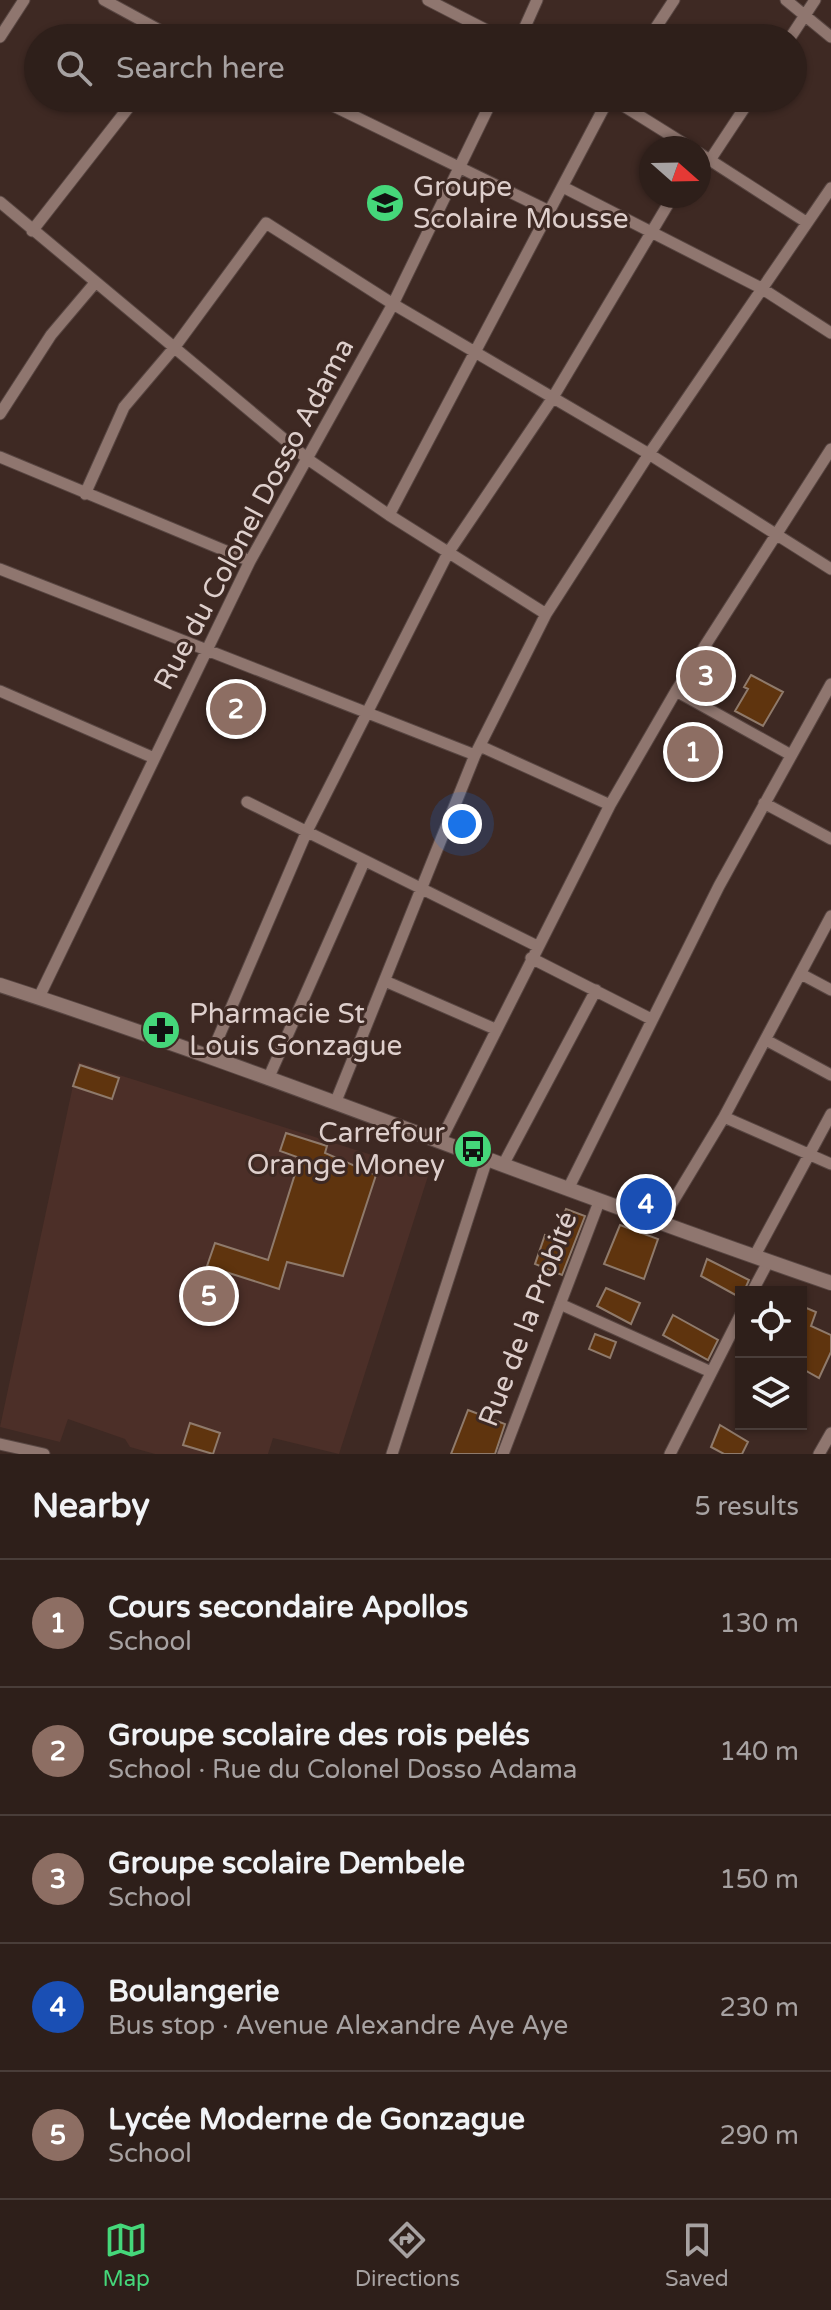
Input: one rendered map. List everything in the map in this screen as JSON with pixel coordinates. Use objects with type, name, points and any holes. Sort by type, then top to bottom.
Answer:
[{"type":"street","points":[[0,37],[24,0]]},
{"type":"street","points":[[104,0],[148,24]]},
{"type":"street","points":[[428,0],[475,24]]},
{"type":"street","points":[[526,24],[537,0]]},
{"type":"street","points":[[658,24],[674,0]]},
{"type":"street","points":[[786,0],[831,37]]},
{"type":"street","points":[[800,24],[815,0]]},
{"type":"street","points":[[32,231],[125,112]]},
{"type":"street","points":[[346,112],[549,211]]},
{"type":"street","name":"Rue du Colonel Dosso Adama","points":[[39,997],[250,561],[309,460],[393,304],[487,112]]},
{"type":"street","points":[[389,515],[603,112]]},
{"type":"street","points":[[633,112],[672,136]]},
{"type":"street","points":[[711,145],[739,112]]},
{"type":"street","points":[[711,161],[806,222]]},
{"type":"street","points":[[563,187],[761,288],[831,333]]},
{"type":"street","points":[[336,1101],[477,751],[546,614],[649,454],[831,188]]},
{"type":"street","points":[[0,202],[309,460],[389,515],[546,614]]},
{"type":"street","points":[[210,1057],[307,831],[448,553],[552,399],[665,208]]},
{"type":"street","points":[[85,494],[124,407],[174,348],[266,223],[393,304],[649,454],[831,569]]},
{"type":"street","points":[[0,414],[51,335],[95,283]]},
{"type":"street","points":[[440,1142],[610,805],[676,691],[831,449]]},
{"type":"street","points":[[0,457],[250,561]]},
{"type":"street","points":[[0,569],[205,652],[477,751],[610,805]]},
{"type":"street","points":[[568,1189],[651,1019],[764,803],[831,684]]},
{"type":"street","points":[[0,691],[154,758]]},
{"type":"street","points":[[676,691],[791,755]]},
{"type":"street","points":[[247,802],[537,946]]},
{"type":"street","points":[[764,803],[831,839]]},
{"type":"street","points":[[268,1079],[364,862]]},
{"type":"street","points":[[660,1223],[724,1117],[831,916]]},
{"type":"street","points":[[531,958],[651,1019]]},
{"type":"street","points":[[801,974],[831,990]]},
{"type":"street","points":[[385,981],[495,1029]]},
{"type":"street","points":[[0,985],[336,1101],[599,1202],[831,1283]]},
{"type":"street","points":[[503,1165],[596,990]]},
{"type":"street","points":[[766,1040],[831,1075]]},
{"type":"street","points":[[754,1286],[761,1259],[831,1114]]},
{"type":"street","points":[[724,1117],[810,1152],[831,1164]]},
{"type":"street","points":[[406,1454],[393,1452],[487,1159]]},
{"type":"street","name":"Rue de la Probité","points":[[503,1454],[599,1202]]},
{"type":"street","points":[[560,1304],[711,1372]]},
{"type":"street","points":[[670,1454],[735,1326]]},
{"type":"street","points":[[819,1454],[831,1433]]},
{"type":"street","points":[[0,1444],[44,1454]]},
{"type":"shaded area","points":[[78,1062],[429,1173],[339,1454],[273,1438],[268,1454],[155,1454],[130,1447],[125,1439],[68,1419],[60,1442],[0,1427]]},
{"type":"building","points":[[751,675],[783,692],[763,726],[735,711],[748,689],[744,687]]},
{"type":"building","points":[[80,1065],[119,1078],[112,1099],[73,1086]]},
{"type":"building","points":[[286,1133],[327,1146],[325,1153],[376,1175],[343,1276],[287,1262],[279,1289],[207,1266],[215,1243],[268,1260],[300,1158],[280,1151]]},
{"type":"building","points":[[566,1209],[585,1216],[562,1275],[535,1264],[545,1235],[555,1237]]},
{"type":"building","points":[[620,1225],[658,1239],[644,1279],[604,1264]]},
{"type":"building","points":[[707,1259],[749,1280],[746,1286],[735,1286],[735,1295],[701,1276]]},
{"type":"building","points":[[606,1288],[640,1303],[631,1324],[597,1306]]},
{"type":"building","points":[[807,1308],[816,1312],[811,1326],[831,1335],[831,1352],[819,1378],[807,1371]]},
{"type":"building","points":[[673,1315],[718,1340],[708,1360],[663,1335]]},
{"type":"building","points":[[595,1334],[616,1342],[610,1358],[589,1349]]},
{"type":"building","points":[[468,1410],[505,1424],[495,1454],[451,1454]]},
{"type":"building","points":[[190,1423],[220,1433],[213,1454],[183,1445]]},
{"type":"building","points":[[720,1425],[748,1442],[742,1454],[724,1454],[711,1447]]},
{"type":"place","name":"Groupe Scolaire Mousse","points":[[385,203]]},
{"type":"place","name":"Groupe scolaire Dembele","points":[[706,676]]},
{"type":"place","name":"Groupe scolaire des rois pelés","points":[[236,709]]},
{"type":"place","name":"Cours secondaire Apollos","points":[[693,752]]},
{"type":"place","name":"Pharmacie St Louis Gonzague","points":[[161,1030]]},
{"type":"place","name":"Carrefour Orange Money","points":[[473,1149]]},
{"type":"place","name":"Boulangerie","points":[[646,1204]]},
{"type":"place","name":"Lycée Moderne de Gonzague","points":[[209,1296]]}]
